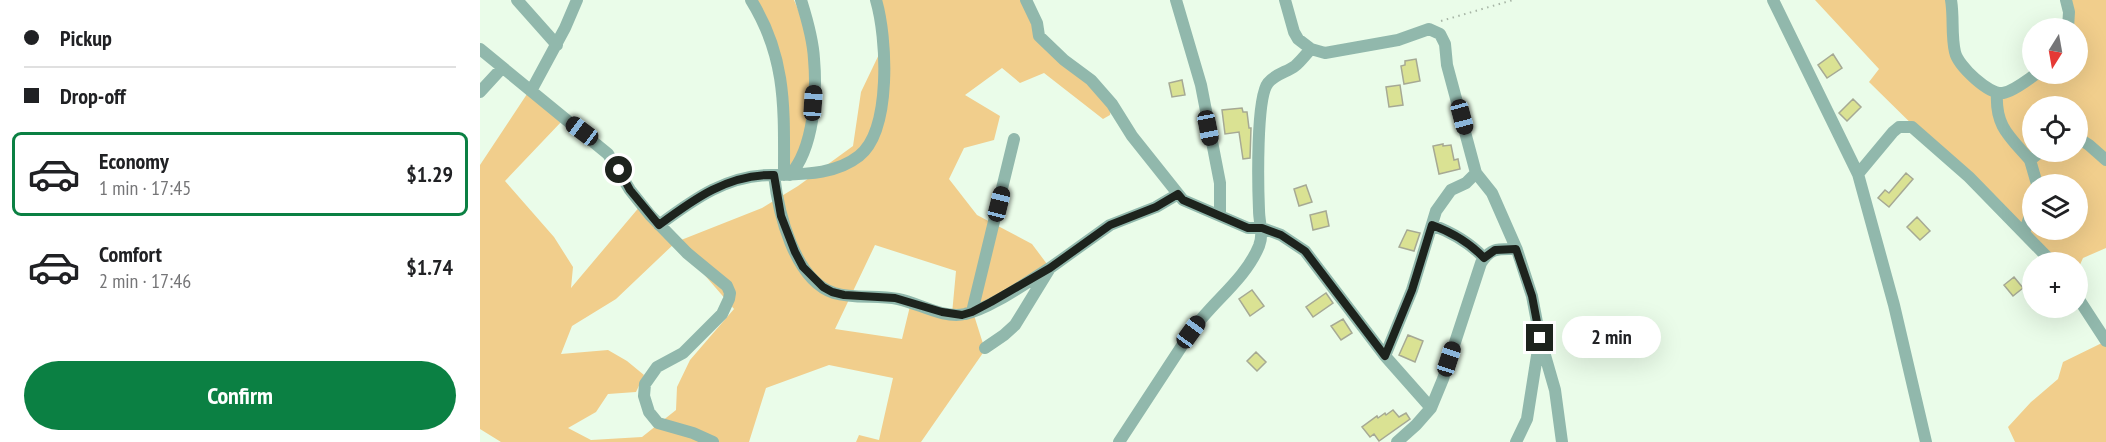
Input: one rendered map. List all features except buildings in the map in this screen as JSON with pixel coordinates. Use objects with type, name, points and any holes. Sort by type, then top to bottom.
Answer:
[{"type":"street","points":[[517,0],[557,45]]},
{"type":"street","points":[[531,91],[557,45],[577,0]]},
{"type":"street","points":[[751,0],[771,37],[780,74],[784,109],[781,216],[803,267],[823,287],[832,292],[844,295],[895,298],[952,315],[962,315],[972,312],[1050,268],[1110,225],[1156,207],[1178,194]]},
{"type":"street","points":[[782,175],[802,159],[807,146],[813,95],[815,60],[801,0]]},
{"type":"street","points":[[659,225],[695,198],[748,177],[833,169],[857,158],[869,143],[879,115],[884,79],[883,46],[876,0]]},
{"type":"street","points":[[1026,0],[1037,23],[1039,36],[1064,60],[1091,80],[1112,104],[1132,136],[1183,200],[1248,228],[1262,228],[1291,240],[1305,251],[1385,356],[1431,408]]},
{"type":"street","points":[[1176,0],[1201,85],[1220,183],[1220,214]]},
{"type":"street","points":[[1285,0],[1294,32],[1303,45],[1325,53],[1398,40],[1429,29],[1440,34],[1445,44],[1447,65],[1476,173],[1492,193],[1516,249],[1532,296],[1540,338],[1555,390],[1562,442]]},
{"type":"street","points":[[1773,0],[1858,174],[1894,305],[1926,442]]},
{"type":"street","points":[[1951,0],[1954,51],[1962,68],[1997,93],[2004,93],[2022,82]]},
{"type":"street","points":[[2066,0],[2069,18]]},
{"type":"street","points":[[480,49],[608,154],[630,190],[659,225],[687,253],[723,280],[730,292],[726,306],[711,326],[683,353],[657,367],[645,384],[644,396],[650,412],[658,423],[693,433],[713,442]]},
{"type":"street","points":[[1119,442],[1204,314],[1247,267],[1259,246],[1262,228],[1258,190],[1264,92],[1268,83],[1294,66],[1311,49]]},
{"type":"street","points":[[480,92],[502,68]]},
{"type":"street","points":[[1997,93],[1996,106],[2002,125],[2022,144]]},
{"type":"street","points":[[1858,174],[1893,132],[1899,127],[1912,127],[1969,177],[2022,231]]},
{"type":"street","points":[[972,312],[1014,139]]},
{"type":"street","points":[[2088,144],[2106,160]]},
{"type":"street","points":[[1385,356],[1412,290],[1436,211],[1451,190],[1466,183],[1476,173]]},
{"type":"street","points":[[1432,225],[1468,243],[1484,258]]},
{"type":"street","points":[[2031,240],[2042,252]]},
{"type":"street","points":[[1397,442],[1416,426],[1431,408],[1484,258],[1495,250],[1516,249]]},
{"type":"street","points":[[986,348],[1015,325],[1050,268]]},
{"type":"street","points":[[2088,313],[2106,341]]},
{"type":"street","points":[[1516,442],[1527,419],[1540,338]]},
{"type":"path","points":[[1429,29],[1445,18],[1513,0]]},
{"type":"shaded area","points":[[751,0],[794,0],[812,42],[810,128],[790,175],[783,91]]},
{"type":"shaded area","points":[[876,0],[1026,0],[1039,36],[1112,104],[1110,115],[1103,119],[1044,73],[1020,83],[1002,68],[965,95],[1000,116],[994,140],[964,148],[949,179],[977,215],[1032,244],[1050,268],[973,312],[985,350],[921,442],[856,442],[859,435],[879,440],[893,378],[829,365],[766,388],[749,442],[501,442],[480,429],[480,165],[527,94],[562,121],[505,181],[554,237],[573,267],[571,288],[641,205],[676,242],[762,208],[798,186],[853,146],[861,92],[883,46]],"holes":[[[676,242],[734,309],[690,360],[677,387],[676,410],[642,437],[591,440],[568,428],[596,412],[608,394],[636,392],[644,375],[627,361],[608,350],[561,354],[572,326],[616,299]],[[875,245],[956,271],[952,314],[911,302],[902,339],[835,329]]]},
{"type":"shaded area","points":[[1815,0],[1951,0],[1954,51],[1997,93],[2022,81],[2022,84],[2088,84],[2088,18],[2067,18],[2066,0],[2106,0],[2106,248],[2088,256],[2088,252],[2042,252],[2030,240],[2088,240],[2088,174],[2022,174],[2022,232],[1869,82],[1879,69]]},
{"type":"shaded area","points":[[2106,341],[2106,442],[2015,442],[2008,427],[2031,402],[2058,379],[2063,362]]},
{"type":"route","points":[[619,170],[640,205],[659,225],[707,191],[748,177],[763,174],[774,175],[781,216],[795,252],[803,267],[823,287],[844,295],[895,298],[952,315],[972,312],[991,302],[1050,268],[1110,225],[1156,207],[1178,194],[1183,200],[1248,228],[1262,228],[1298,245],[1305,251],[1385,356],[1406,307],[1432,225],[1461,239],[1484,258],[1495,250],[1516,249],[1532,296],[1540,338]]}]
